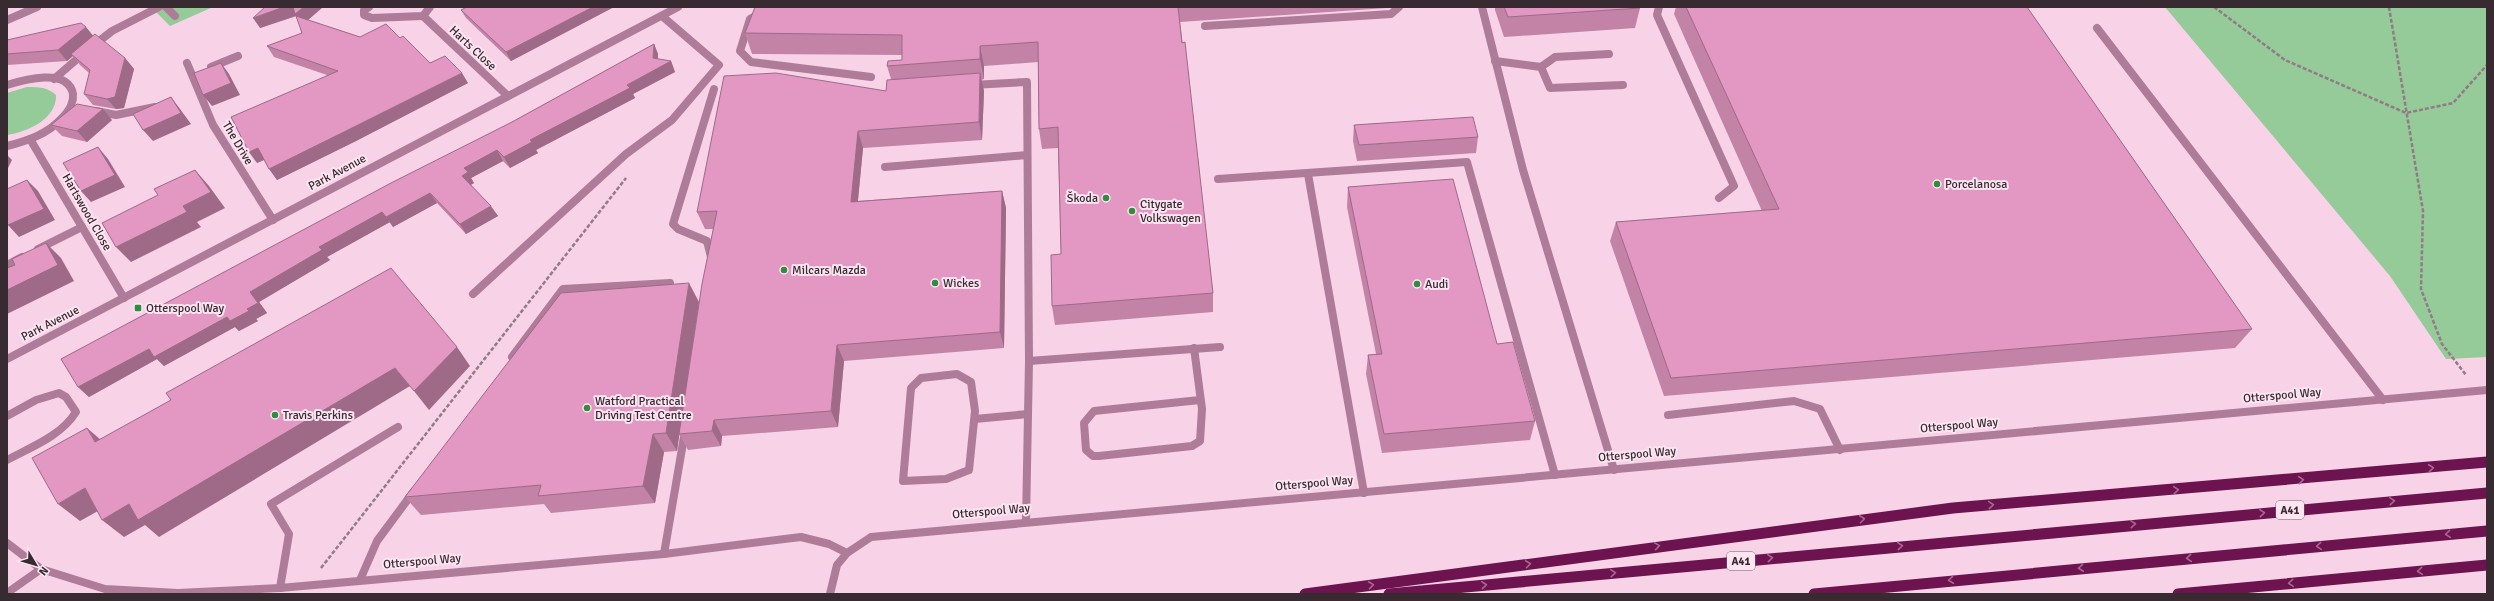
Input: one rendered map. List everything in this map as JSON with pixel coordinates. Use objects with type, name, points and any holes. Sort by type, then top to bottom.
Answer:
[{"type":"highway","points":[[1305,594],[1953,508],[2487,462]]},
{"type":"highway","name":"A41","points":[[1389,594],[2487,493]]},
{"type":"highway","points":[[1814,594],[2487,531]]},
{"type":"highway","points":[[2178,594],[2487,565]]},
{"type":"street","points":[[7,20],[37,7]]},
{"type":"street","points":[[54,79],[112,31],[159,7]]},
{"type":"street","points":[[166,7],[175,16]]},
{"type":"street","points":[[369,7],[364,10],[364,15],[372,18],[423,16],[430,7]]},
{"type":"street","name":"Park Avenue","points":[[7,359],[678,7]]},
{"type":"street","points":[[772,7],[750,19],[740,51],[751,62],[871,77]]},
{"type":"street","points":[[1205,26],[1391,14],[1399,7]]},
{"type":"street","points":[[1482,7],[1523,170],[1614,470]]},
{"type":"street","points":[[1660,7],[1657,15],[1734,186],[1719,198]]},
{"type":"street","name":"Harts Close","points":[[423,16],[508,96]]},
{"type":"street","points":[[473,294],[626,154],[672,120],[719,65],[662,16]]},
{"type":"street","points":[[2097,28],[2384,400]]},
{"type":"street","points":[[1495,61],[1541,67],[1555,57],[1609,54]]},
{"type":"street","points":[[197,73],[238,56]]},
{"type":"street","name":"The Drive","points":[[187,63],[197,73],[195,92],[219,134],[273,220]]},
{"type":"street","points":[[1541,67],[1550,88],[1623,85]]},
{"type":"street","points":[[7,85],[23,80],[54,79],[68,84],[73,92],[78,108]]},
{"type":"street","points":[[963,86],[1027,82],[1029,361],[1026,522]]},
{"type":"street","points":[[710,263],[709,244],[702,236],[682,232],[673,224],[714,89]]},
{"type":"street","points":[[7,146],[30,138],[52,126],[65,114],[78,108],[116,115],[166,105]]},
{"type":"street","name":"Hartswood Close","points":[[30,138],[124,298]]},
{"type":"street","points":[[885,167],[1027,155]]},
{"type":"street","points":[[1218,179],[1467,162],[1555,475]]},
{"type":"street","points":[[1308,174],[1353,421],[1364,493]]},
{"type":"street","points":[[7,265],[82,228]]},
{"type":"street","points":[[507,364],[563,289],[670,283]]},
{"type":"street","points":[[1029,361],[1220,347]]},
{"type":"street","points":[[1194,348],[1200,400],[1202,434],[1200,441],[1192,446],[1099,456],[1093,456],[1086,450],[1083,425],[1088,415],[1094,410],[1200,400]]},
{"type":"street","points":[[957,374],[965,377],[974,390],[975,418],[969,470],[962,476],[953,478],[903,482],[911,388],[915,382],[930,377],[957,374]]},
{"type":"street","name":"Otterspool Way","points":[[830,594],[837,565],[846,553],[871,536],[1364,493],[2483,391]]},
{"type":"street","points":[[7,416],[50,393],[58,392],[63,394],[76,412],[73,420],[64,427],[7,460]]},
{"type":"street","points":[[1668,415],[1794,402],[1820,409],[1840,450]]},
{"type":"street","points":[[975,418],[1028,414]]},
{"type":"street","points":[[664,554],[686,420]]},
{"type":"street","points":[[280,588],[289,534],[271,504],[398,427]]},
{"type":"street","points":[[360,580],[377,541],[419,484]]},
{"type":"street","name":"Otterspool Way","points":[[7,543],[41,569],[105,590],[178,593],[307,586],[360,580],[664,554],[801,537],[829,544],[846,553]]},
{"type":"street","points":[[7,593],[41,569]]},
{"type":"path","points":[[2214,7],[2285,60],[2406,113],[2452,103],[2487,65]]},
{"type":"path","points":[[2389,7],[2423,211],[2421,289],[2442,344],[2450,356],[2483,391]]},
{"type":"path","points":[[307,586],[628,176]]},
{"type":"green space","points":[[151,7],[213,7],[170,26]]},
{"type":"green space","points":[[2165,7],[2487,7],[2487,357],[2446,359],[2390,276]]},
{"type":"green space","points":[[27,87],[39,87],[49,90],[56,95],[52,111],[39,123],[32,127],[7,135],[7,93]]},
{"type":"building","points":[[265,7],[284,7],[253,18]]},
{"type":"building","points":[[293,7],[304,7],[295,14]]},
{"type":"building","points":[[467,7],[593,7],[506,52],[461,10]]},
{"type":"building","name":"Citygate Volkswagen","points":[[755,7],[1178,7],[1182,43],[1185,42],[1213,293],[1052,306],[1051,255],[1061,254],[1058,127],[1039,129],[1038,42],[980,46],[980,59],[887,66],[888,61],[902,60],[902,35],[745,33]]},
{"type":"building","points":[[1504,7],[1640,7],[1640,8],[1508,17]]},
{"type":"building","name":"Porcelanosa","points":[[1686,7],[2027,7],[2252,329],[1671,378],[1616,222],[1779,209]]},
{"type":"building","points":[[296,16],[360,37],[386,24],[400,38],[403,36],[430,63],[445,56],[462,73],[269,169],[258,148],[249,152],[231,117],[338,71],[267,46],[302,33]]},
{"type":"building","points":[[81,23],[86,27],[58,50],[7,54],[7,40]]},
{"type":"building","points":[[95,34],[125,58],[115,97],[107,99],[84,94],[90,70],[71,54]]},
{"type":"building","points":[[654,44],[653,58],[671,61],[627,85],[630,88],[530,140],[532,142],[504,157],[497,150],[464,168],[468,172],[462,176],[491,206],[460,224],[430,193],[386,217],[382,212],[319,247],[322,250],[250,292],[258,303],[247,309],[249,311],[230,321],[227,317],[154,357],[149,349],[78,387],[61,359],[391,183],[512,122]]},
{"type":"building","points":[[221,63],[231,83],[203,95],[194,73]]},
{"type":"building","points":[[776,73],[886,91],[887,80],[980,73],[979,122],[858,131],[851,202],[1002,191],[1000,332],[837,345],[831,411],[714,420],[712,431],[679,434],[702,284],[717,211],[697,212],[724,76]]},
{"type":"building","points":[[171,97],[181,113],[143,130],[133,114]]},
{"type":"building","points":[[77,104],[103,109],[77,131],[51,125]]},
{"type":"building","points":[[1473,117],[1478,137],[1359,145],[1354,125]]},
{"type":"building","points":[[98,147],[115,175],[81,191],[63,163]]},
{"type":"building","points":[[195,170],[211,192],[183,206],[187,212],[116,247],[102,223],[158,195],[154,189]]},
{"type":"building","name":"Audi","points":[[1453,179],[1497,344],[1513,342],[1535,421],[1384,434],[1368,355],[1382,354],[1348,187]]},
{"type":"building","points":[[27,180],[44,209],[8,225],[7,189]]},
{"type":"building","points":[[46,243],[58,265],[7,290],[7,268],[15,265],[12,259]]},
{"type":"building","name":"Travis Perkins","points":[[391,268],[457,347],[414,391],[395,368],[138,520],[129,504],[102,520],[85,488],[58,504],[32,458],[87,428],[95,442],[171,400],[166,393]]},
{"type":"building","name":"Watford Practical Driving Test Centre","points":[[689,283],[666,433],[653,434],[643,486],[538,496],[541,485],[405,497],[561,293]]},
{"type":"place","name":"Porcelanosa","points":[[1937,184]]},
{"type":"place","name":"Škoda","points":[[1106,198]]},
{"type":"place","name":"Citygate Volkswagen","points":[[1132,211]]},
{"type":"place","name":"Milcars Mazda","points":[[784,270]]},
{"type":"place","name":"Wickes","points":[[935,283]]},
{"type":"place","name":"Audi","points":[[1417,284]]},
{"type":"place","name":"Otterspool Way","points":[[138,308]]},
{"type":"place","name":"Watford Practical Driving Test Centre","points":[[587,408]]},
{"type":"place","name":"Travis Perkins","points":[[275,415]]}]
